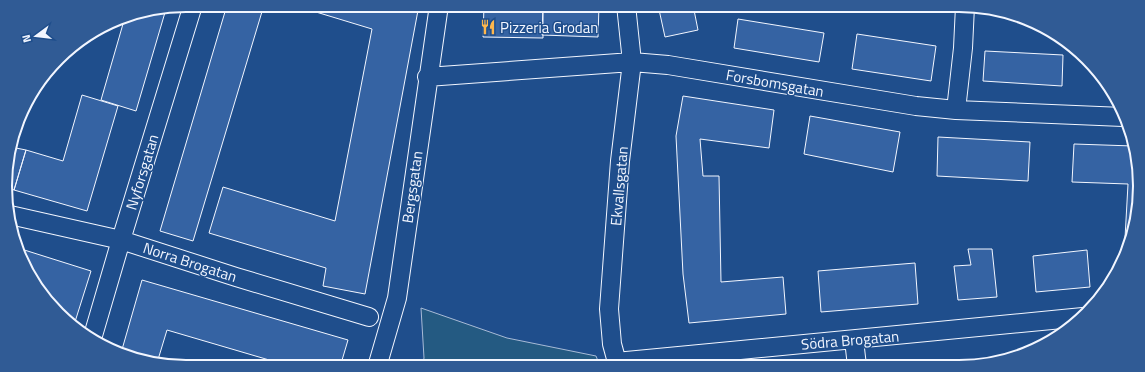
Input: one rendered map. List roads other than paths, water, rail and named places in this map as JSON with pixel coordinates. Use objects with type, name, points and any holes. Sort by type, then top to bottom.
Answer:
[{"type":"street","name":"Nyforsgatan","points":[[94,334],[191,12]]},
{"type":"street","name":"Bergsgatan","points":[[379,360],[397,298],[437,12]]},
{"type":"street","name":"Ekvallsgatan","points":[[616,360],[612,344],[609,309],[620,161],[632,62],[627,12]]},
{"type":"street","points":[[956,110],[963,48],[965,12]]},
{"type":"street","name":"Forsbomsgatan","points":[[427,77],[632,62],[668,64],[916,106],[956,110],[1119,117]]},
{"type":"street","name":"Norra Brogatan","points":[[14,216],[121,240],[236,277],[369,317]]},
{"type":"street","name":"Södra Brogatan","points":[[656,360],[1073,318]]},
{"type":"street","points":[[854,340],[856,360]]},
{"type":"place","name":"Pizzeria Grodan","points":[[488,27]]}]
